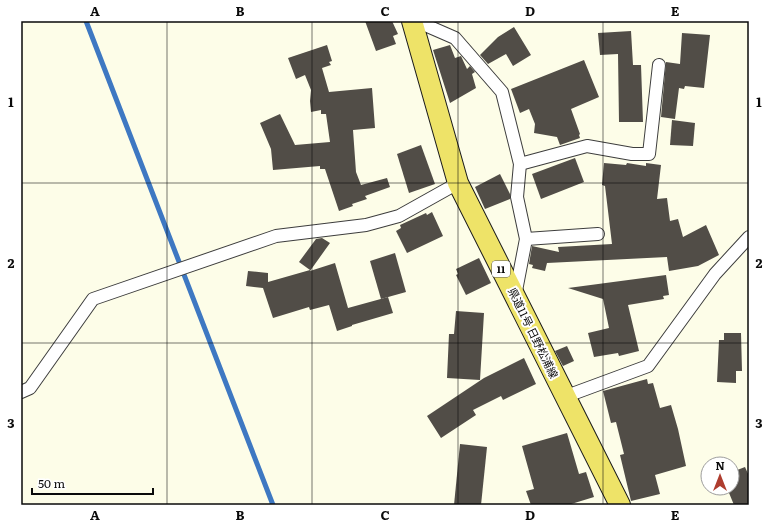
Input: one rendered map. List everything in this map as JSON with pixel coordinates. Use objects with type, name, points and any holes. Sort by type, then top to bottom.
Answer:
[{"type":"main road","name":"県道11号 日野松浦線","points":[[412,21],[458,183],[616,504]]},
{"type":"street","points":[[416,21],[455,38],[502,92],[520,164],[517,197],[526,239],[514,296]]},
{"type":"street","points":[[520,164],[587,146],[632,154],[649,154],[659,65]]},
{"type":"street","points":[[21,392],[30,388],[93,299],[276,236],[366,225],[399,216],[458,183]]},
{"type":"street","points":[[526,239],[598,234]]},
{"type":"street","points":[[564,397],[648,366],[716,274],[749,237]]},
{"type":"building","points":[[365,21],[392,21],[398,34],[393,36],[396,44],[376,51]]},
{"type":"building","points":[[514,27],[531,55],[513,66],[506,54],[488,64],[480,55],[498,37]]},
{"type":"building","points":[[631,31],[633,65],[641,65],[643,122],[619,122],[618,54],[600,55],[598,33]]},
{"type":"building","points":[[682,33],[710,35],[704,88],[685,86],[684,89],[679,88],[675,119],[661,117],[666,62],[680,64]]},
{"type":"building","points":[[327,45],[332,61],[329,62],[331,65],[322,68],[329,92],[372,88],[375,128],[353,130],[356,172],[361,185],[387,178],[390,187],[365,196],[367,199],[352,204],[353,206],[339,211],[325,169],[320,169],[320,166],[273,170],[271,149],[260,123],[280,114],[295,145],[330,142],[326,114],[321,114],[321,110],[311,112],[311,90],[305,75],[296,79],[288,58]]},
{"type":"building","points":[[450,45],[455,58],[461,56],[467,69],[470,66],[475,72],[472,74],[476,88],[450,103],[433,50]]},
{"type":"building","points":[[584,60],[599,97],[571,109],[580,138],[560,145],[557,137],[534,133],[535,124],[529,109],[520,113],[511,89]]},
{"type":"building","points":[[672,120],[695,123],[693,146],[670,145]]},
{"type":"building","points":[[421,145],[435,184],[409,193],[397,154]]},
{"type":"building","points":[[575,158],[584,182],[541,199],[532,174]]},
{"type":"building","points":[[604,163],[626,165],[627,163],[646,166],[646,163],[661,165],[657,199],[667,198],[670,221],[678,219],[683,237],[706,225],[719,255],[698,266],[669,271],[667,257],[547,263],[545,271],[532,268],[533,265],[529,264],[532,246],[559,252],[558,247],[612,244],[605,186],[602,185]]},
{"type":"building","points":[[500,174],[510,194],[510,199],[485,209],[475,187]]},
{"type":"building","points":[[432,212],[443,236],[407,253],[396,231],[401,228],[400,225],[426,213],[427,215]]},
{"type":"building","points":[[322,238],[330,243],[310,271],[335,263],[348,308],[388,297],[393,313],[337,331],[329,305],[310,310],[309,307],[273,318],[263,288],[246,286],[248,271],[268,273],[268,282],[310,270],[299,262],[316,239]]},
{"type":"building","points":[[395,253],[406,292],[381,299],[370,261]]},
{"type":"building","points":[[479,258],[491,283],[466,295],[456,275],[458,274],[456,269]]},
{"type":"building","points":[[666,275],[669,295],[663,296],[664,299],[628,305],[639,351],[619,356],[618,353],[594,357],[588,333],[609,328],[603,299],[568,288]]},
{"type":"building","points":[[456,311],[484,313],[480,380],[447,378],[449,334],[454,334]]},
{"type":"building","points":[[724,333],[741,333],[742,371],[736,371],[736,383],[717,382],[719,340],[724,340]]},
{"type":"building","points":[[567,346],[574,361],[563,366],[555,351]]},
{"type":"building","points":[[524,358],[536,384],[503,400],[501,396],[473,410],[476,415],[441,438],[427,416],[484,378]]},
{"type":"building","points":[[647,379],[648,384],[653,383],[660,408],[671,405],[686,466],[655,475],[660,494],[631,501],[620,455],[624,454],[616,422],[611,423],[603,391]]},
{"type":"building","points":[[567,433],[579,474],[586,472],[594,497],[568,505],[531,505],[526,491],[534,489],[522,446]]},
{"type":"building","points":[[460,444],[487,447],[481,505],[454,505]]},
{"type":"building","points":[[745,467],[749,476],[749,505],[734,505],[730,496],[740,496],[740,469]]},
{"type":"waterway","points":[[86,21],[273,505]]}]
